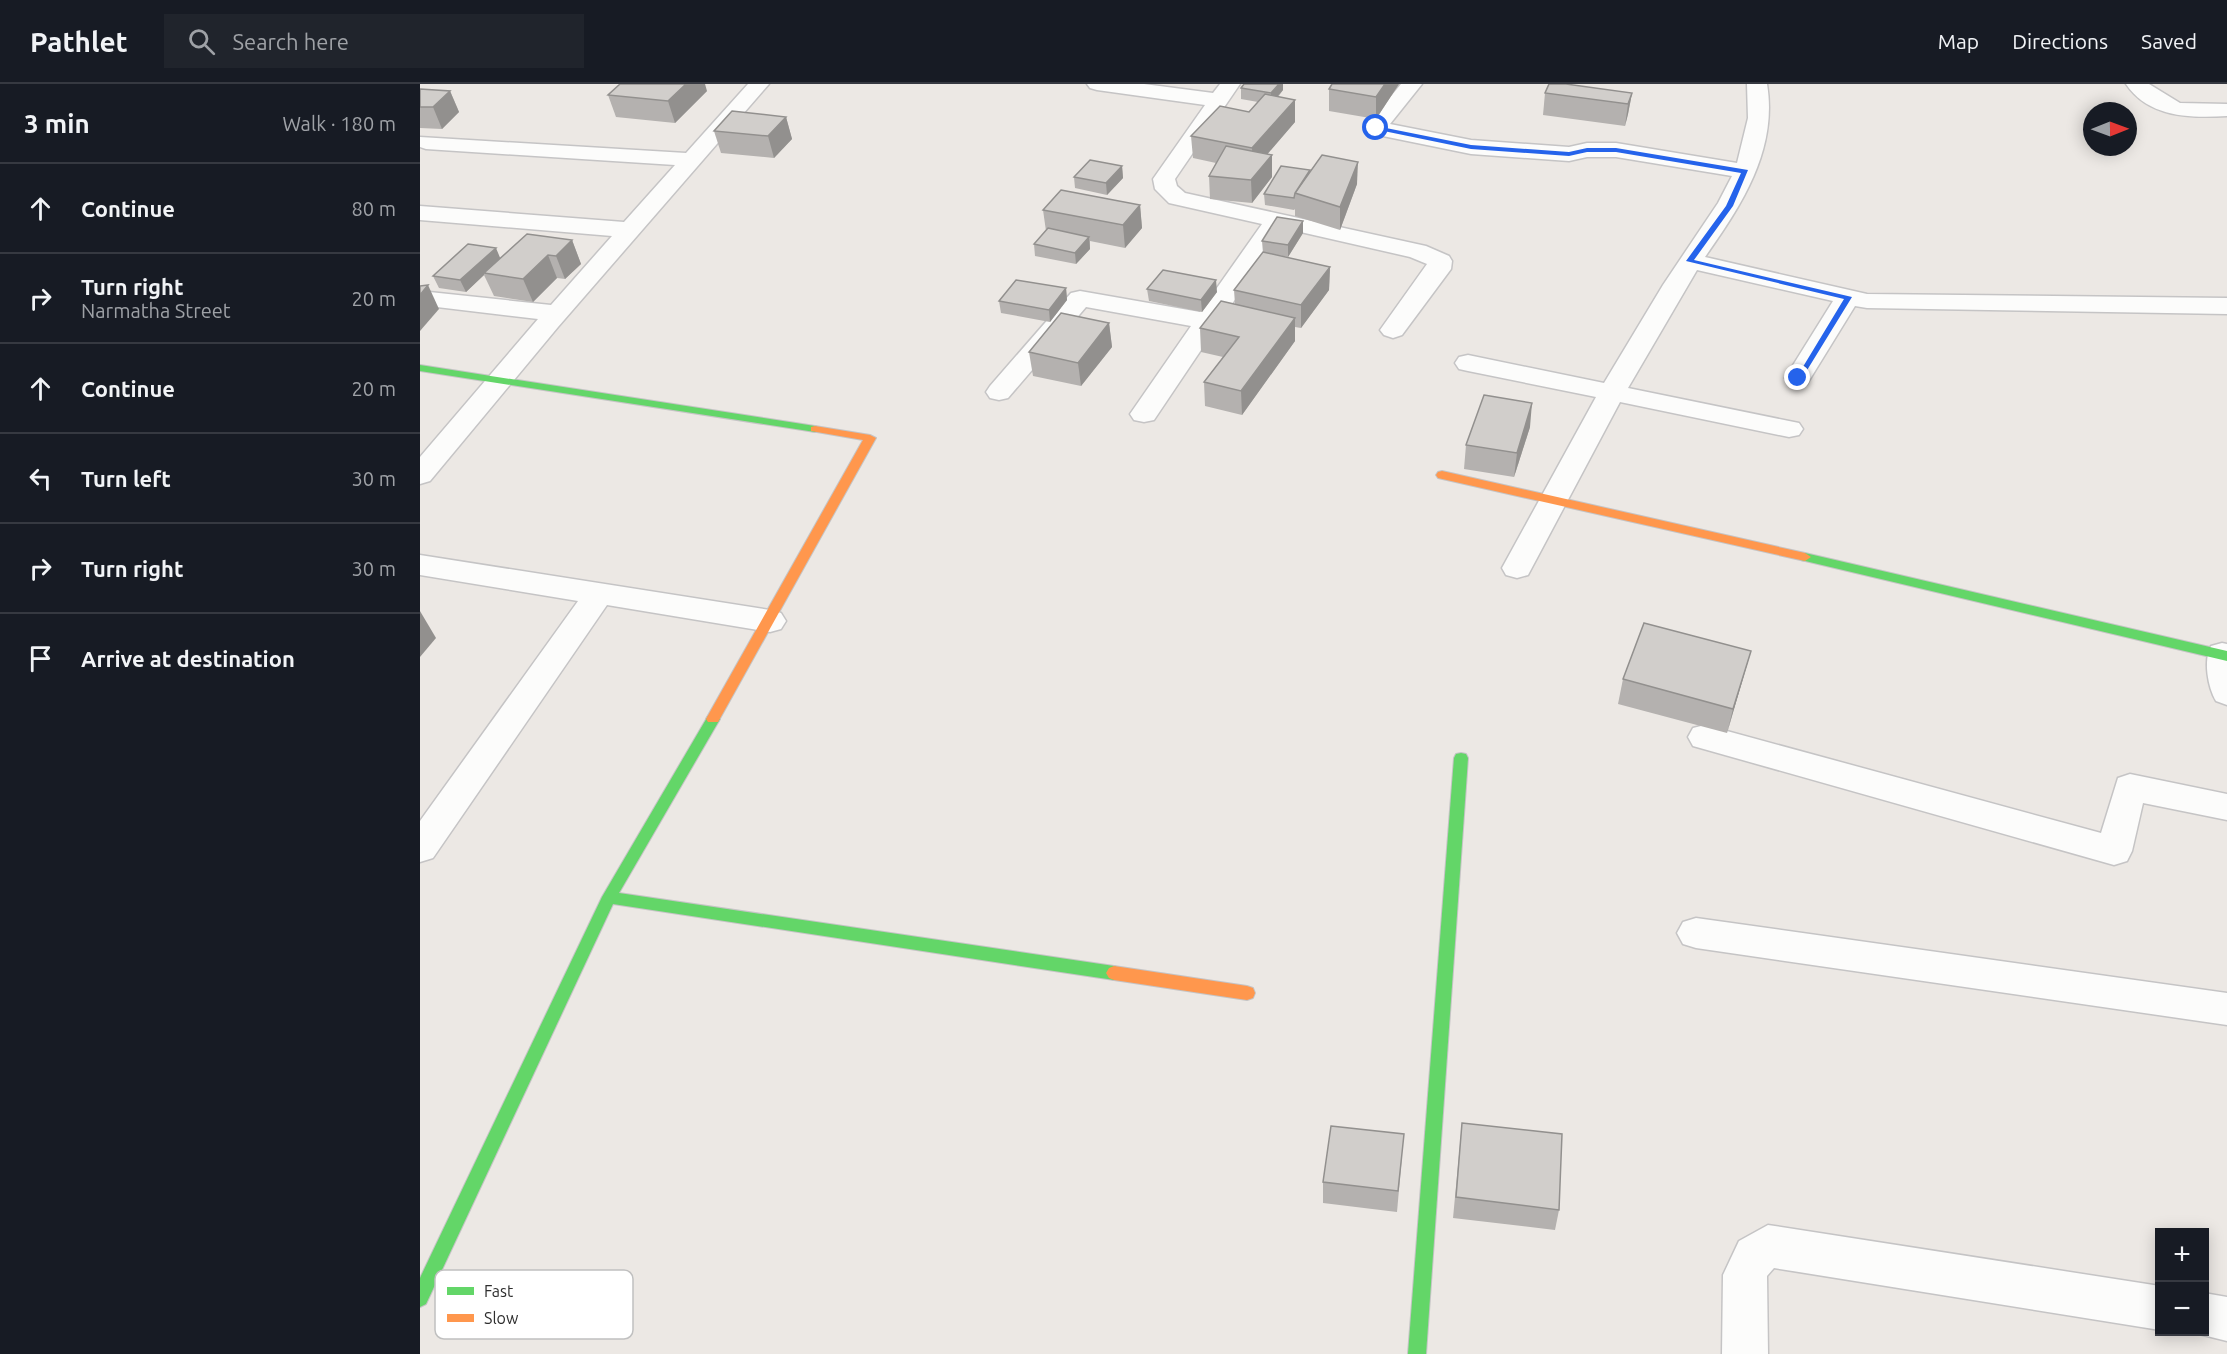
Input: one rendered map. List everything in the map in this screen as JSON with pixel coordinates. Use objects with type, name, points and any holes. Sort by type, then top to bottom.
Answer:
[{"type":"street","points":[[420,475],[557,313],[759,84]]},
{"type":"street","points":[[1097,84],[1223,92]]},
{"type":"street","points":[[1412,84],[1376,128],[1471,147],[1569,154],[1587,150],[1616,150],[1745,171]]},
{"type":"street","points":[[1517,568],[1552,498],[1612,392],[1690,261],[1730,206],[1745,171],[1757,132],[1760,94],[1757,84]]},
{"type":"street","points":[[2136,84],[2157,103],[2179,111],[2227,110]]},
{"type":"street","points":[[1223,92],[1164,179],[1166,189],[1177,198],[1418,251],[1440,261],[1440,269],[1393,330]]},
{"type":"street","points":[[426,142],[693,160]]},
{"type":"street","points":[[420,213],[630,230]]},
{"type":"street","points":[[1144,414],[1275,221]]},
{"type":"street","points":[[1690,261],[1867,301],[2227,306]]},
{"type":"street","points":[[420,297],[557,313]]},
{"type":"street","points":[[1798,378],[1848,297]]},
{"type":"street","points":[[999,392],[1080,298],[1207,321]]},
{"type":"street","points":[[1468,363],[1789,429]]},
{"type":"street","points":[[420,368],[870,438],[770,621],[609,897],[420,1298]]},
{"type":"street","points":[[1442,475],[1552,498],[2224,655],[2227,693]]},
{"type":"street","points":[[420,565],[770,621]]},
{"type":"street","points":[[420,848],[599,594]]},
{"type":"street","points":[[1705,737],[2114,851],[2130,787],[2227,807]]},
{"type":"street","points":[[1418,1354],[1461,758]]},
{"type":"street","points":[[609,897],[1247,993]]},
{"type":"street","points":[[1696,933],[2227,1009]]},
{"type":"street","points":[[1745,1354],[1745,1275],[1754,1256],[1768,1246],[2155,1307]]},
{"type":"street","points":[[2209,1316],[2227,1319]]},
{"type":"building","points":[[620,84],[686,84],[668,101],[608,95]]},
{"type":"building","points":[[1244,84],[1279,84],[1271,93],[1241,88]]},
{"type":"building","points":[[1332,84],[1385,84],[1376,97],[1329,89]]},
{"type":"building","points":[[1549,84],[1566,84],[1632,93],[1628,104],[1545,93]]},
{"type":"building","points":[[420,89],[450,91],[433,107],[420,107]]},
{"type":"building","points":[[1265,94],[1295,100],[1252,148],[1191,136],[1220,106],[1249,112]]},
{"type":"building","points":[[732,111],[786,117],[768,136],[714,131]]},
{"type":"building","points":[[1226,146],[1272,155],[1251,180],[1209,176]]},
{"type":"building","points":[[1322,155],[1358,162],[1340,207],[1295,193]]},
{"type":"building","points":[[1090,160],[1122,166],[1106,183],[1074,177]]},
{"type":"building","points":[[1281,166],[1310,170],[1294,198],[1264,194]]},
{"type":"building","points":[[1061,190],[1140,205],[1123,225],[1043,210]]},
{"type":"building","points":[[1277,217],[1303,221],[1288,245],[1262,241]]},
{"type":"building","points":[[1048,228],[1089,237],[1075,253],[1034,244]]},
{"type":"building","points":[[527,234],[572,240],[556,256],[548,255],[523,279],[484,273]]},
{"type":"building","points":[[468,244],[496,248],[460,280],[433,276]]},
{"type":"building","points":[[1263,252],[1330,267],[1301,305],[1234,290]]},
{"type":"building","points":[[1163,270],[1216,280],[1201,300],[1147,289]]},
{"type":"building","points":[[1016,280],[1066,288],[1049,310],[999,301]]},
{"type":"building","points":[[428,285],[420,295],[420,286]]},
{"type":"building","points":[[1221,301],[1295,318],[1241,391],[1204,382],[1239,337],[1200,328]]},
{"type":"building","points":[[1061,313],[1109,323],[1078,363],[1029,352]]},
{"type":"building","points":[[1484,395],[1532,403],[1517,453],[1466,445]]},
{"type":"building","points":[[1644,623],[1751,651],[1733,709],[1623,679]]},
{"type":"building","points":[[1462,1123],[1562,1134],[1559,1210],[1456,1197]]},
{"type":"building","points":[[1331,1126],[1404,1134],[1398,1191],[1323,1182]]},
{"type":"traffic: fast","points":[[420,368],[815,429]]},
{"type":"traffic: fast","points":[[1805,557],[2227,656]]},
{"type":"traffic: fast","points":[[420,1298],[609,897],[713,719]]},
{"type":"traffic: fast","points":[[1417,1354],[1461,758]]},
{"type":"traffic: fast","points":[[609,897],[1114,973]]},
{"type":"traffic: slow","points":[[713,719],[870,438],[815,429]]},
{"type":"traffic: slow","points":[[1442,475],[1805,557]]},
{"type":"traffic: slow","points":[[1114,973],[1247,993]]},
{"type":"route","points":[[1376,128],[1471,147],[1569,154],[1587,150],[1616,150],[1745,171],[1730,206],[1690,261],[1848,297],[1798,378]]}]
